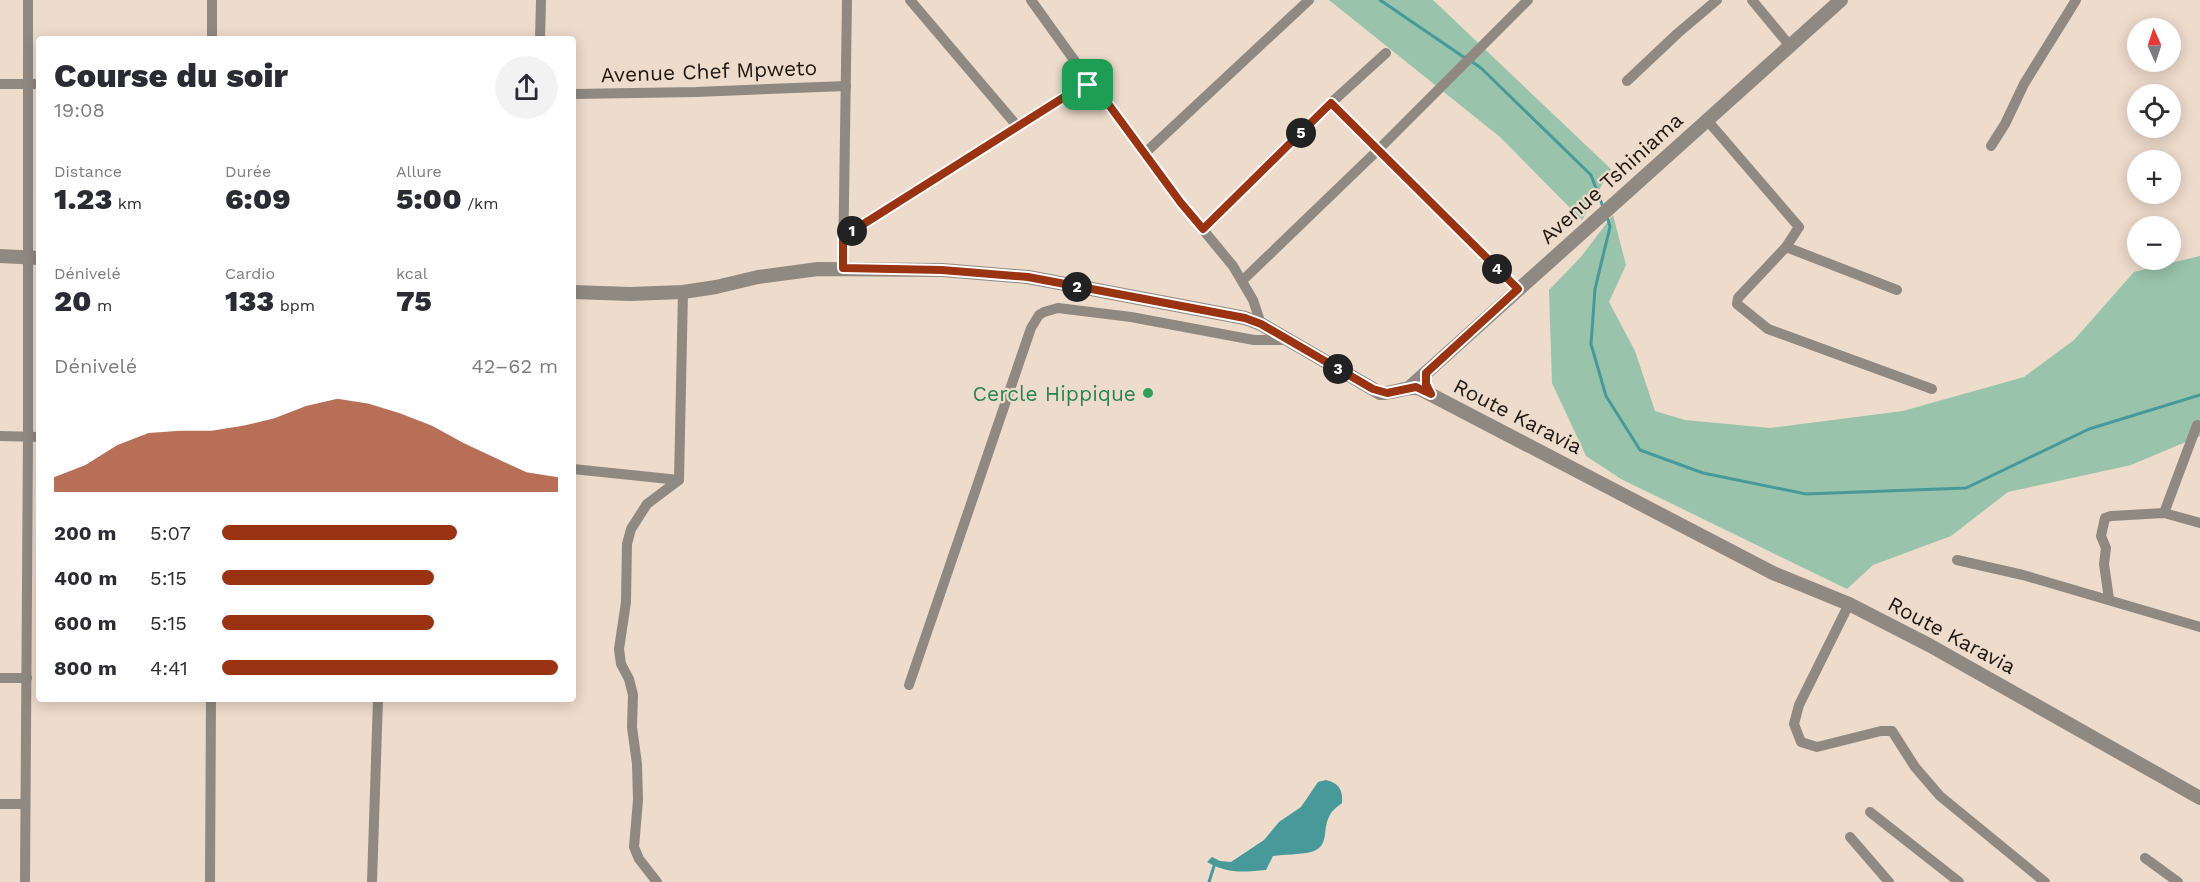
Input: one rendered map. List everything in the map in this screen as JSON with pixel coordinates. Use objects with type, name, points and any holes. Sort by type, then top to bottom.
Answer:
[{"type":"street","points":[[25,882],[33,437],[33,257],[27,84],[28,0]]},
{"type":"street","points":[[212,0],[212,36]]},
{"type":"street","points":[[540,36],[541,0]]},
{"type":"street","points":[[843,268],[847,0]]},
{"type":"street","points":[[910,0],[1018,127]]},
{"type":"street","points":[[1030,0],[1144,154],[1243,280],[1261,324]]},
{"type":"street","points":[[1144,154],[1309,0]]},
{"type":"street","points":[[1243,280],[1378,150],[1528,0]]},
{"type":"street","points":[[1627,81],[1717,0]]},
{"type":"street","points":[[1752,0],[1790,46]]},
{"type":"street","name":"Avenue Tshiniama","points":[[1409,388],[1841,0]]},
{"type":"street","points":[[1991,147],[2024,84],[2076,0]]},
{"type":"street","points":[[1203,229],[1331,103],[1386,53]]},
{"type":"street","points":[[0,84],[36,84]]},
{"type":"street","points":[[843,237],[1077,89],[1092,85]]},
{"type":"street","name":"Avenue Chef Mpweto","points":[[576,94],[846,86]]},
{"type":"street","points":[[1331,103],[1518,289]]},
{"type":"street","points":[[1707,120],[1799,225],[1799,230],[1786,247],[1738,298],[1739,306],[1768,329],[1932,389]]},
{"type":"street","points":[[1786,247],[1897,290]]},
{"type":"street","points":[[0,256],[33,257]]},
{"type":"street","name":"Route Karavia","points":[[576,292],[630,294],[683,292],[796,271],[843,268],[942,270],[1028,277],[1231,315],[1261,324],[1380,393],[1394,393],[1409,388],[1418,388],[1773,573],[1849,604],[1929,645],[2200,798]]},
{"type":"street","points":[[679,480],[683,292]]},
{"type":"street","points":[[909,685],[1031,328],[1039,315],[1050,309],[1070,308],[1254,340],[1288,340]]},
{"type":"street","points":[[1426,373],[1426,384],[1431,394]]},
{"type":"street","points":[[2164,513],[2197,425]]},
{"type":"street","points":[[0,436],[33,437]]},
{"type":"street","points":[[576,469],[679,480]]},
{"type":"street","points":[[657,882],[639,859],[634,847],[638,800],[632,727],[633,695],[618,649],[626,603],[627,544],[631,529],[647,504],[679,480]]},
{"type":"street","points":[[2109,599],[2104,564],[2106,548],[2101,536],[2105,518],[2164,513],[2200,523]]},
{"type":"street","points":[[1957,560],[2023,575],[2200,627]]},
{"type":"street","points":[[1849,604],[1799,705],[1794,724],[1801,742],[1818,747],[1881,731],[1892,731],[1915,768],[1940,796],[2045,882]]},
{"type":"street","points":[[0,678],[27,678]]},
{"type":"street","points":[[210,882],[211,702]]},
{"type":"street","points":[[372,882],[378,702]]},
{"type":"street","points":[[0,804],[25,804]]},
{"type":"street","points":[[1870,812],[1959,882]]},
{"type":"street","points":[[1850,837],[1889,882]]},
{"type":"street","points":[[2145,858],[2178,882]]},
{"type":"green space","points":[[1329,0],[1433,0],[1611,169],[1582,220],[1500,137]]},
{"type":"green space","points":[[1613,215],[1626,265],[1609,302],[1635,351],[1655,411],[1685,420],[1770,428],[1903,411],[2024,377],[2074,340],[2134,272],[2181,270],[2181,261],[2200,256],[2200,436],[2131,465],[2008,492],[1951,536],[1873,565],[1847,589],[1621,479],[1586,456],[1552,383],[1549,290],[1580,258]]},
{"type":"water","points":[[1326,780],[1339,788],[1342,803],[1330,815],[1323,842],[1317,850],[1273,856],[1266,870],[1243,872],[1229,870],[1207,862],[1212,857],[1220,861],[1231,862],[1264,840],[1279,822],[1301,807],[1318,782]]},
{"type":"waterway","points":[[1380,0],[1465,58]]},
{"type":"waterway","points":[[1471,61],[1481,68],[1591,175],[1603,207]]},
{"type":"waterway","points":[[1607,216],[1610,227],[1595,289],[1591,344],[1606,396],[1640,450],[1703,473],[1806,494],[1966,488],[2089,429],[2200,395]]},
{"type":"waterway","points":[[1209,882],[1214,866]]},
{"type":"place","name":"Cercle Hippique","points":[[1148,393]]},
{"type":"route","points":[[1088,85],[1096,87],[1144,154],[1203,229],[1331,103],[1452,226],[1518,289],[1426,373],[1426,384],[1431,394],[1416,387],[1394,393],[1380,393],[1261,324],[1245,318],[1028,277],[942,270],[843,268],[843,237],[1077,89],[1088,85]]}]
